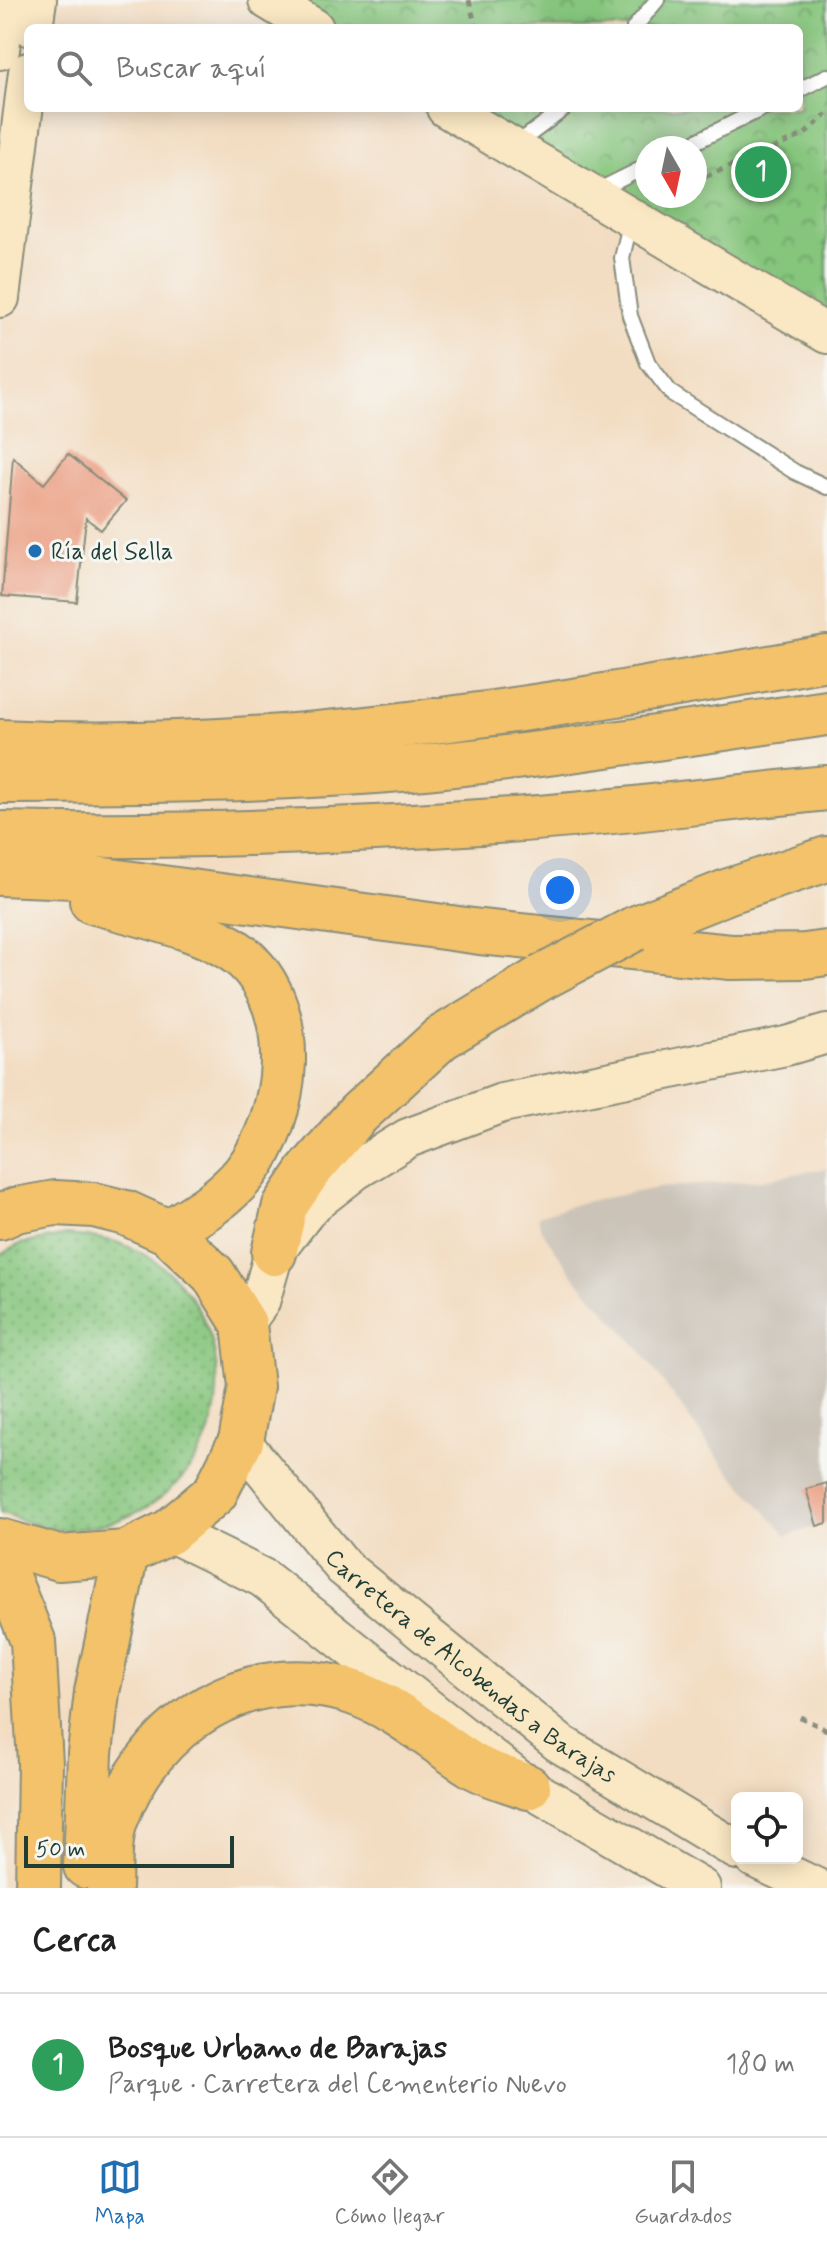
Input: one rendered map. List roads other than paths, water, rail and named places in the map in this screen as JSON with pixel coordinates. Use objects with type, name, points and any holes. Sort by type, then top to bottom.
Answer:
[{"type":"main road","points":[[0,742],[70,746],[218,741],[386,727],[633,691],[827,658]]},
{"type":"main road","points":[[0,781],[190,781],[425,767],[827,713]]},
{"type":"main road","points":[[0,834],[123,837],[311,832],[499,821],[827,788]]},
{"type":"main road","points":[[274,1253],[285,1206],[308,1172],[358,1114],[441,1038],[541,978],[634,929],[729,891],[827,859]]},
{"type":"main road","points":[[0,873],[75,876],[480,932],[731,957],[827,953]]},
{"type":"main road","points":[[0,880],[72,895],[196,930],[244,959],[270,993],[281,1034],[284,1065],[265,1140],[245,1172],[224,1195],[168,1232]]},
{"type":"main road","points":[[0,1541],[59,1558],[126,1553],[169,1532],[215,1493],[241,1441],[251,1387],[244,1324],[213,1274],[168,1232],[126,1213],[94,1205],[55,1203],[5,1209]]},
{"type":"main road","points":[[86,1888],[90,1753],[97,1692],[126,1553]]},
{"type":"main road","points":[[0,1560],[33,1641],[40,1763],[38,1888]]},
{"type":"main road","points":[[109,1888],[114,1823],[156,1749],[182,1722],[241,1692],[269,1686],[326,1686],[384,1704],[475,1767],[528,1787]]},
{"type":"street","points":[[0,50],[6,0]]},
{"type":"street","points":[[34,24],[37,0]]},
{"type":"street","points":[[268,0],[307,24]]},
{"type":"street","points":[[0,298],[24,104]]},
{"type":"street","points":[[452,112],[827,334]]},
{"type":"street","points":[[244,1324],[260,1302],[274,1253],[310,1206],[356,1170],[408,1138],[502,1103],[786,1046],[827,1034]]},
{"type":"street","name":"Carretera de Alcobendas a Barajas","points":[[241,1441],[343,1567],[559,1743],[731,1846]]},
{"type":"street","points":[[169,1532],[263,1578],[528,1787],[701,1888]]},
{"type":"street","points":[[767,1864],[817,1888]]},
{"type":"lane","points":[[637,24],[657,0]]},
{"type":"lane","points":[[803,88],[827,76]]},
{"type":"lane","points":[[511,148],[560,112]]},
{"type":"lane","points":[[707,136],[755,112]]},
{"type":"lane","points":[[589,195],[635,172]]},
{"type":"lane","points":[[631,220],[622,258],[630,316],[648,363],[671,393],[795,472],[827,487]]},
{"type":"place","name":"Bosque Urbano de Barajas","points":[[761,172]]},
{"type":"place","name":"Ría del Sella","points":[[35,551]]}]
